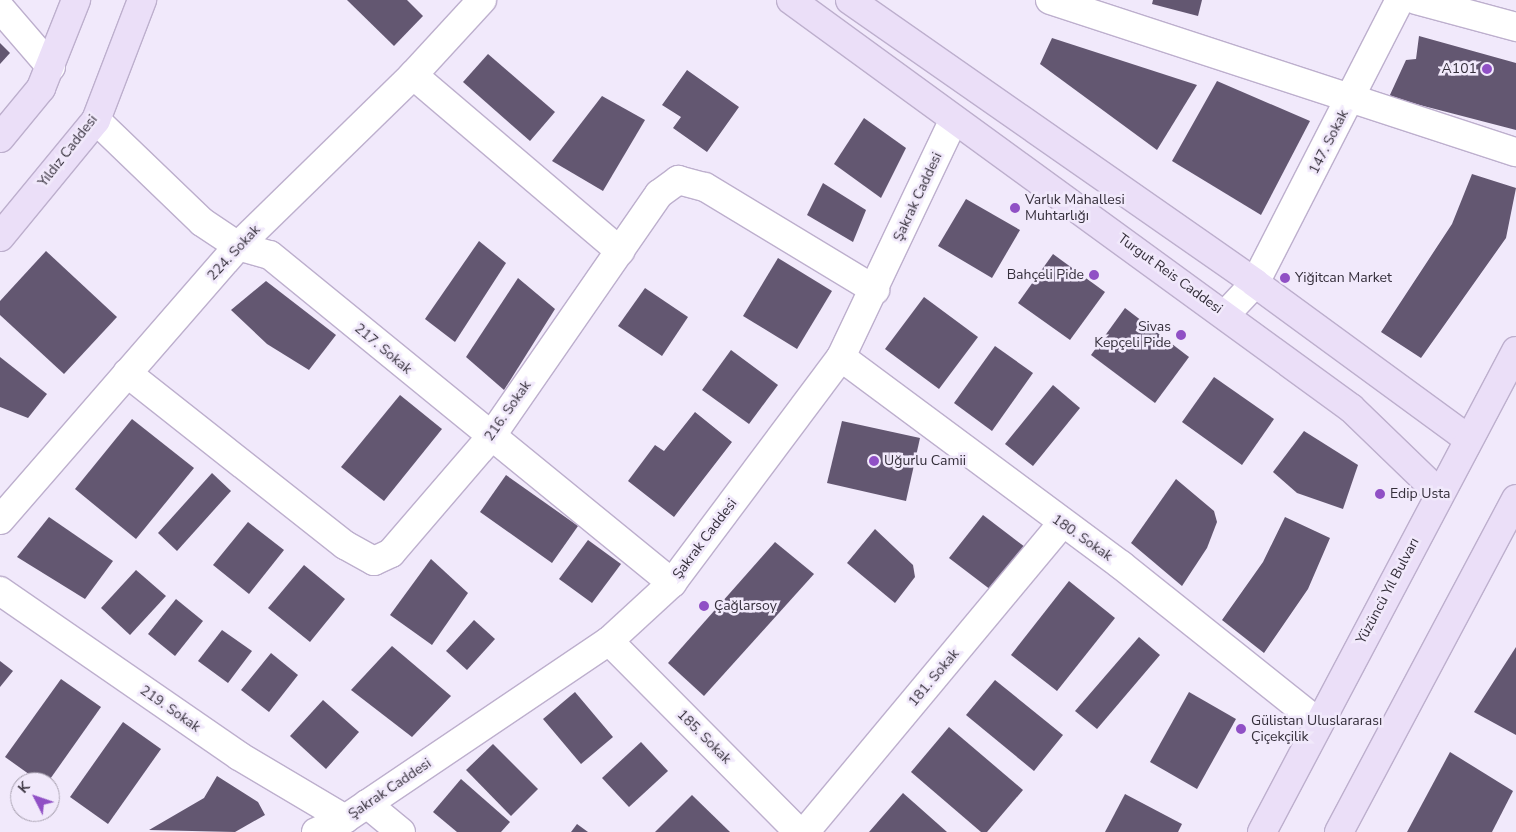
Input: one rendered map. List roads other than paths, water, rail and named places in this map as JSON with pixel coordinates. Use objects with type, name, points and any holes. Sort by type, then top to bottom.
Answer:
[{"type":"main road","points":[[0,138],[41,88],[76,0]]},
{"type":"main road","name":"Yıldız Caddesi","points":[[0,237],[96,120],[142,0]]},
{"type":"main road","name":"Turgut Reis Caddesi","points":[[790,0],[1226,314],[1351,408],[1439,493]]},
{"type":"main road","points":[[850,0],[1255,283],[1468,439]]},
{"type":"main road","name":"Yüzüncü Yıl Bulvarı","points":[[1262,832],[1439,493],[1516,351]]},
{"type":"main road","points":[[1339,832],[1512,516]]},
{"type":"street","name":"224. Sokak","points":[[0,520],[238,246],[413,75],[482,0]]},
{"type":"street","points":[[1050,0],[1351,100],[1516,152]]},
{"type":"street","name":"147. Sokak","points":[[1226,314],[1255,283],[1351,100],[1400,0]]},
{"type":"street","points":[[1416,0],[1516,27]]},
{"type":"street","points":[[0,8],[51,66]]},
{"type":"street","points":[[413,75],[620,251]]},
{"type":"street","name":"Şakrak Caddesi","points":[[316,832],[356,811],[609,641],[672,583],[841,357],[875,290],[954,119]]},
{"type":"street","name":"217. Sokak","points":[[96,120],[202,222],[238,246],[270,255],[490,438],[672,583]]},
{"type":"street","name":"216. Sokak","points":[[127,373],[346,545],[374,561],[391,553],[490,438],[660,194],[678,180],[705,186],[875,290]]},
{"type":"street","name":"180. Sokak","points":[[841,357],[1062,524],[1319,723]]},
{"type":"street","name":"181. Sokak","points":[[805,832],[1062,524]]},
{"type":"street","name":"219. Sokak","points":[[0,591],[239,756],[401,832]]},
{"type":"street","name":"185. Sokak","points":[[609,641],[798,832]]},
{"type":"place","name":"A101","points":[[1487,69]]},
{"type":"place","name":"Varlık Mahallesi Muhtarlığı","points":[[1015,208]]},
{"type":"place","name":"Bahçeli Pide","points":[[1094,275]]},
{"type":"place","name":"Yiğitcan Market","points":[[1285,278]]},
{"type":"place","name":"Sivas Kepçeli Pide","points":[[1181,335]]},
{"type":"place","name":"Uğurlu Camii","points":[[874,461]]},
{"type":"place","name":"Edip Usta","points":[[1380,494]]},
{"type":"place","name":"Çağlarsoy","points":[[704,606]]},
{"type":"place","name":"Gülistan Uluslararası Çiçekçilik","points":[[1241,729]]}]
